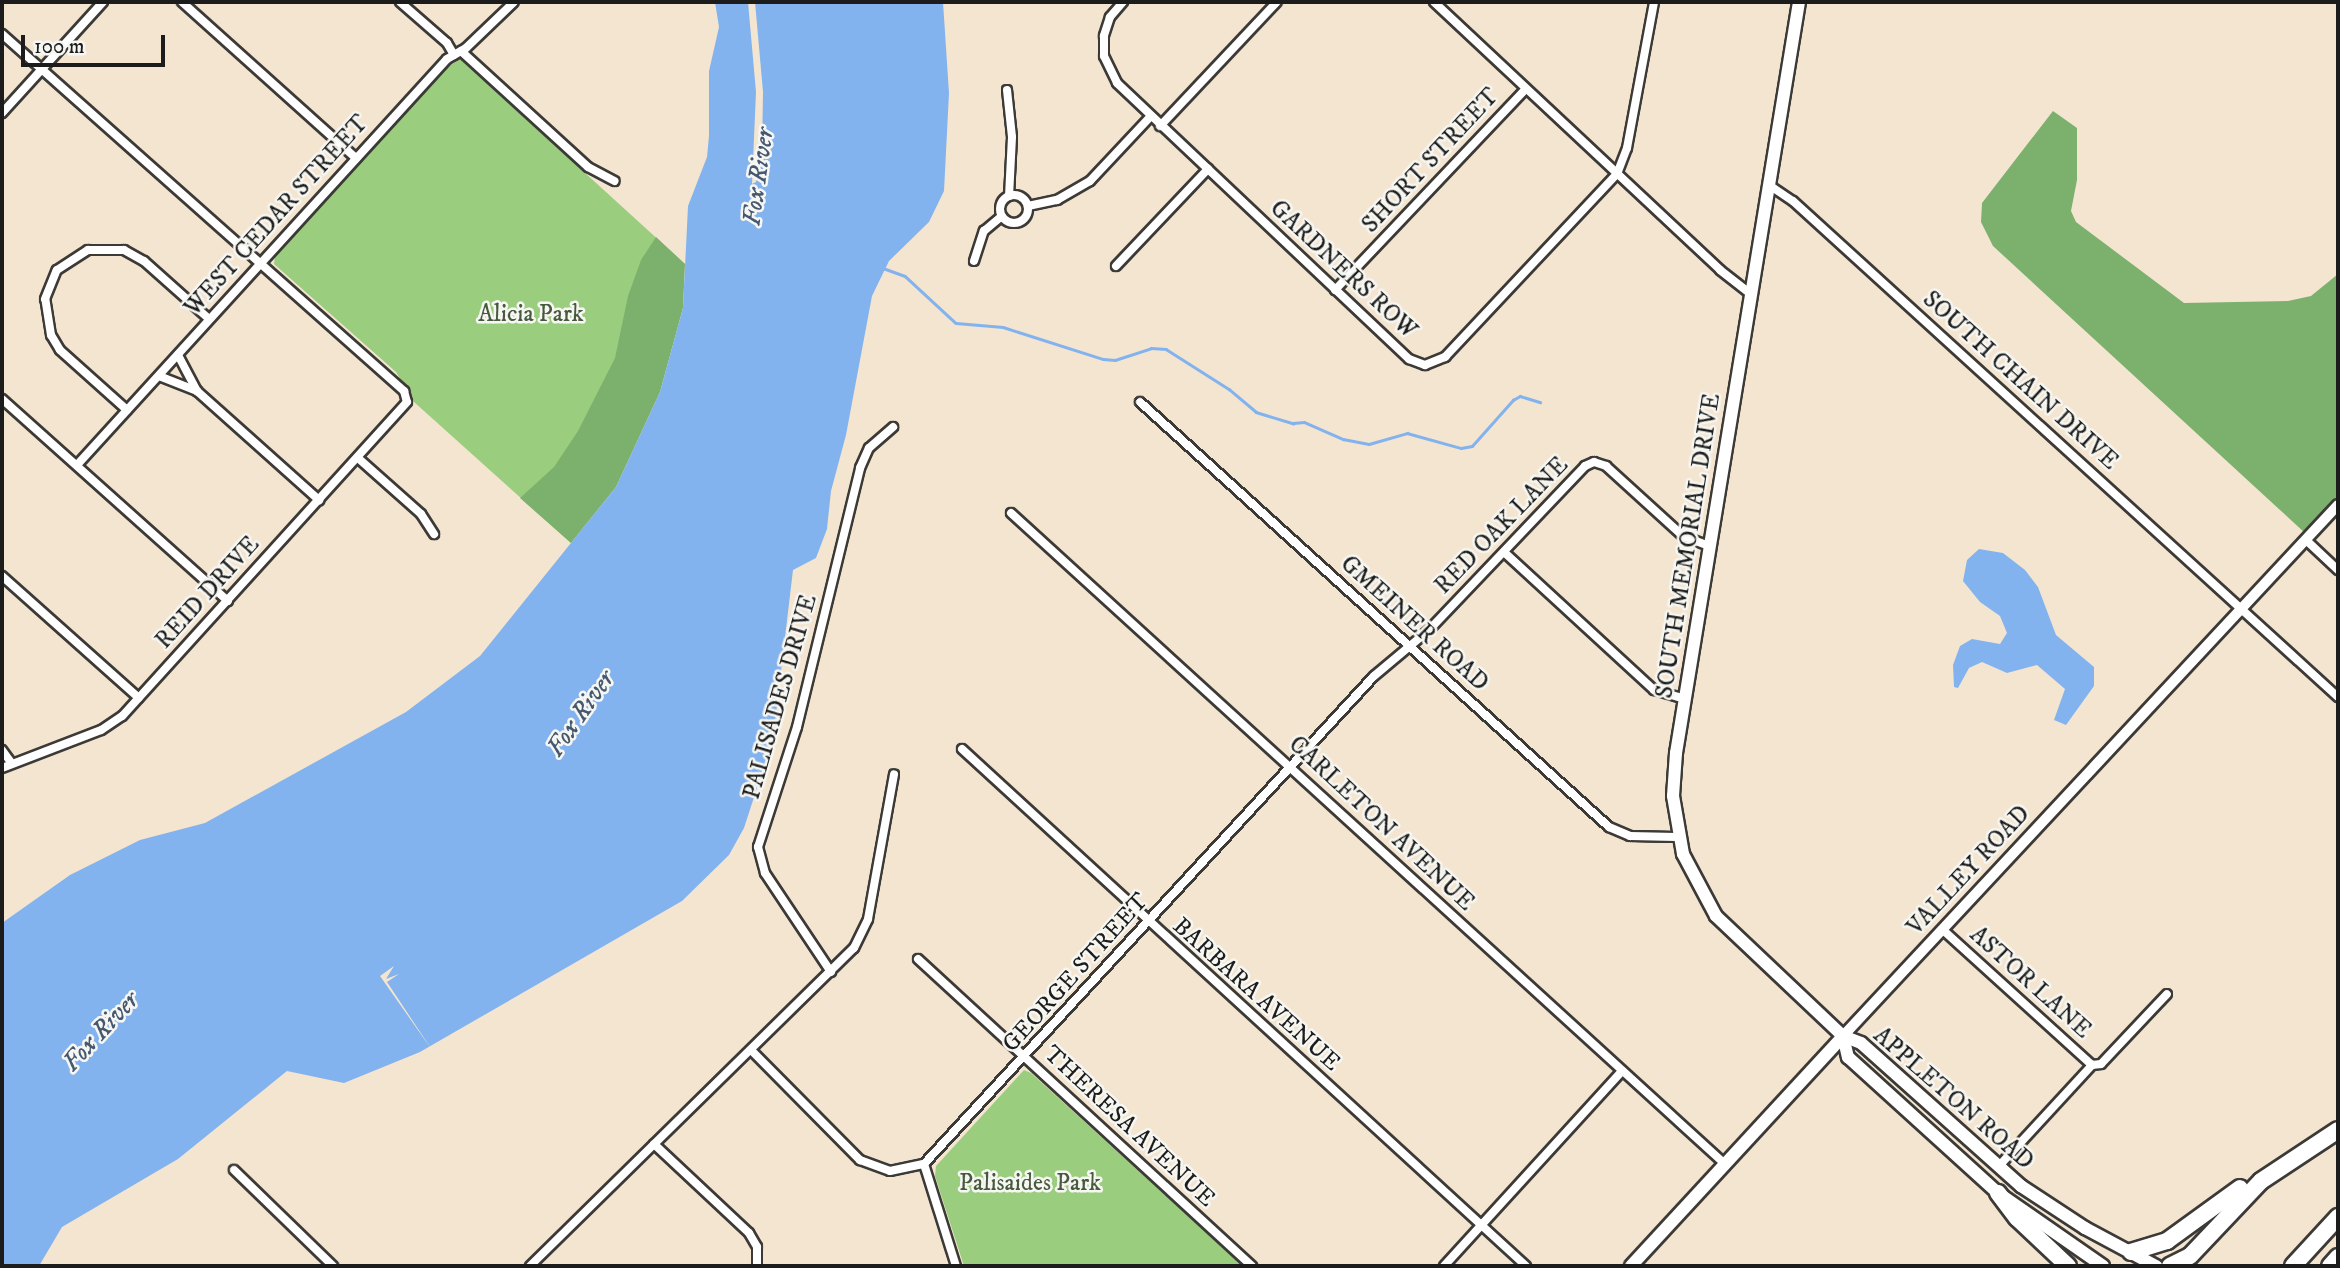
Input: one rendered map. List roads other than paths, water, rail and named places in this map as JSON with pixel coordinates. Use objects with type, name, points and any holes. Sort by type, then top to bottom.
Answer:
[{"type":"highway","points":[[2170,1266],[2190,1256],[2246,1194],[2282,1165],[2338,1130]]},
{"type":"highway","points":[[2131,1252],[2167,1241],[2258,1175],[2282,1165]]},
{"type":"highway","points":[[1998,1193],[2014,1215],[2068,1266]]},
{"type":"highway","points":[[2293,1266],[2338,1217]]},
{"type":"highway","points":[[2330,1266],[2338,1257]]},
{"type":"main road","name":"SOUTH MEMORIAL DRIVE","points":[[1799,2],[1674,775],[1679,837],[1694,883],[1716,916],[1843,1037]]},
{"type":"main road","name":"VALLEY ROAD","points":[[1631,1266],[1843,1037]]},
{"type":"main road","name":"APPLETON ROAD","points":[[1843,1037],[1861,1043],[1998,1167],[2055,1209],[2156,1266]]},
{"type":"main road","name":"APPLETON ROAD","points":[[1843,1037],[1848,1057],[1998,1193],[2103,1266]]},
{"type":"main road","points":[[2146,1266],[2156,1266]]},
{"type":"street","points":[[2,113],[103,2]]},
{"type":"street","points":[[182,2],[356,158]]},
{"type":"street","points":[[400,2],[588,167],[614,181]]},
{"type":"street","name":"WEST CEDAR STREET","points":[[77,465],[356,158],[457,53],[514,2]]},
{"type":"street","name":"GARDNERS ROW","points":[[1123,2],[1107,25],[1104,56],[1117,83],[1409,359],[1425,365],[1438,362],[1618,174]]},
{"type":"street","points":[[1160,126],[1277,2]]},
{"type":"street","points":[[1618,174],[1654,2]]},
{"type":"street","points":[[1440,4],[1526,89],[1721,271],[1751,294]]},
{"type":"street","points":[[2,34],[259,264]]},
{"type":"street","name":"SHORT STREET","points":[[1335,290],[1526,89]]},
{"type":"street","points":[[1002,216],[1000,207],[1009,196],[1012,136],[1007,90]]},
{"type":"street","points":[[1028,206],[1057,200],[1090,181],[1150,117]]},
{"type":"street","points":[[1115,266],[1208,169]]},
{"type":"street","name":"SOUTH CHAIN DRIVE","points":[[1769,185],[1793,201],[2338,697]]},
{"type":"street","points":[[1002,216],[1017,223],[1025,219],[1028,206],[1023,198],[1009,196]]},
{"type":"street","points":[[974,261],[984,231],[1002,216]]},
{"type":"street","points":[[127,410],[60,350],[51,335],[45,299],[57,270],[88,250],[124,250],[144,261],[209,319]]},
{"type":"street","name":"REID DRIVE","points":[[2,768],[10,761],[110,726],[139,698],[402,410],[407,396],[259,264]]},
{"type":"street","points":[[178,355],[197,391]]},
{"type":"street","points":[[159,376],[197,391],[319,500]]},
{"type":"street","points":[[2,399],[228,601]]},
{"type":"street","name":"GMEINER ROAD","points":[[1140,402],[1609,827],[1630,836],[1679,837]]},
{"type":"street","name":"PALISADES DRIVE","points":[[831,972],[765,873],[758,847],[797,727],[860,468],[870,448],[893,426]]},
{"type":"street","points":[[358,458],[421,514],[434,534]]},
{"type":"street","name":"RED OAK LANE","points":[[1409,647],[1594,462],[1606,466],[1683,536],[1711,547]]},
{"type":"street","name":"VALLEY ROAD","points":[[1843,1037],[2338,506]]},
{"type":"street","name":"CARLETON AVENUE","points":[[1011,513],[1725,1164]]},
{"type":"street","points":[[2306,540],[2338,570]]},
{"type":"street","points":[[1504,552],[1654,690],[1686,699]]},
{"type":"street","points":[[2,576],[139,698]]},
{"type":"street","name":"GEORGE STREET","points":[[924,1164],[1390,660],[1409,647]]},
{"type":"street","points":[[2,750],[10,761]]},
{"type":"street","name":"BARBARA AVENUE","points":[[962,750],[1527,1266]]},
{"type":"street","points":[[530,1266],[854,948],[868,919],[894,774]]},
{"type":"street","name":"ASTOR LANE","points":[[1943,930],[2092,1065]]},
{"type":"street","name":"THERESA AVENUE","points":[[918,959],[1252,1266]]},
{"type":"street","points":[[1998,1167],[2092,1065],[2101,1064],[2167,994]]},
{"type":"street","points":[[751,1050],[860,1160],[890,1171],[924,1164],[956,1266]]},
{"type":"street","points":[[1444,1266],[1622,1070]]},
{"type":"street","points":[[654,1144],[749,1233],[757,1247],[757,1266]]},
{"type":"street","points":[[234,1170],[333,1266]]},
{"type":"water","name":"Fox River","points":[[715,2],[748,2],[756,92],[752,184],[756,182],[762,149],[763,92],[755,2],[943,2],[949,93],[944,191],[929,222],[889,261],[872,296],[846,435],[831,491],[827,529],[816,558],[793,570],[773,739],[744,828],[729,855],[682,901],[420,1052],[344,1083],[287,1071],[178,1159],[62,1227],[39,1266],[2,1266],[2,923],[70,875],[140,840],[205,823],[406,712],[480,656],[616,487],[660,392],[683,308],[688,206],[707,157],[709,71],[719,27]]},
{"type":"water","points":[[1979,549],[2003,553],[2025,570],[2038,587],[2056,635],[2094,667],[2094,686],[2066,725],[2054,720],[2065,689],[2037,665],[2007,673],[1982,662],[1969,668],[1958,688],[1954,687],[1953,665],[1960,646],[1972,639],[2000,644],[2007,633],[2000,616],[1980,602],[1963,581],[1967,560]]},
{"type":"waterway","points":[[883,268],[905,276],[956,323],[1003,327],[1103,359],[1115,360],[1151,348],[1166,349],[1229,389],[1256,412],[1293,423],[1304,422],[1343,439],[1369,444],[1407,433],[1461,448],[1472,446],[1513,400],[1520,396],[1540,402]]},
{"type":"park label","name":"Alicia Park","points":[[531,315]]},
{"type":"park label","name":"Palisaides Park","points":[[1030,1184]]}]
